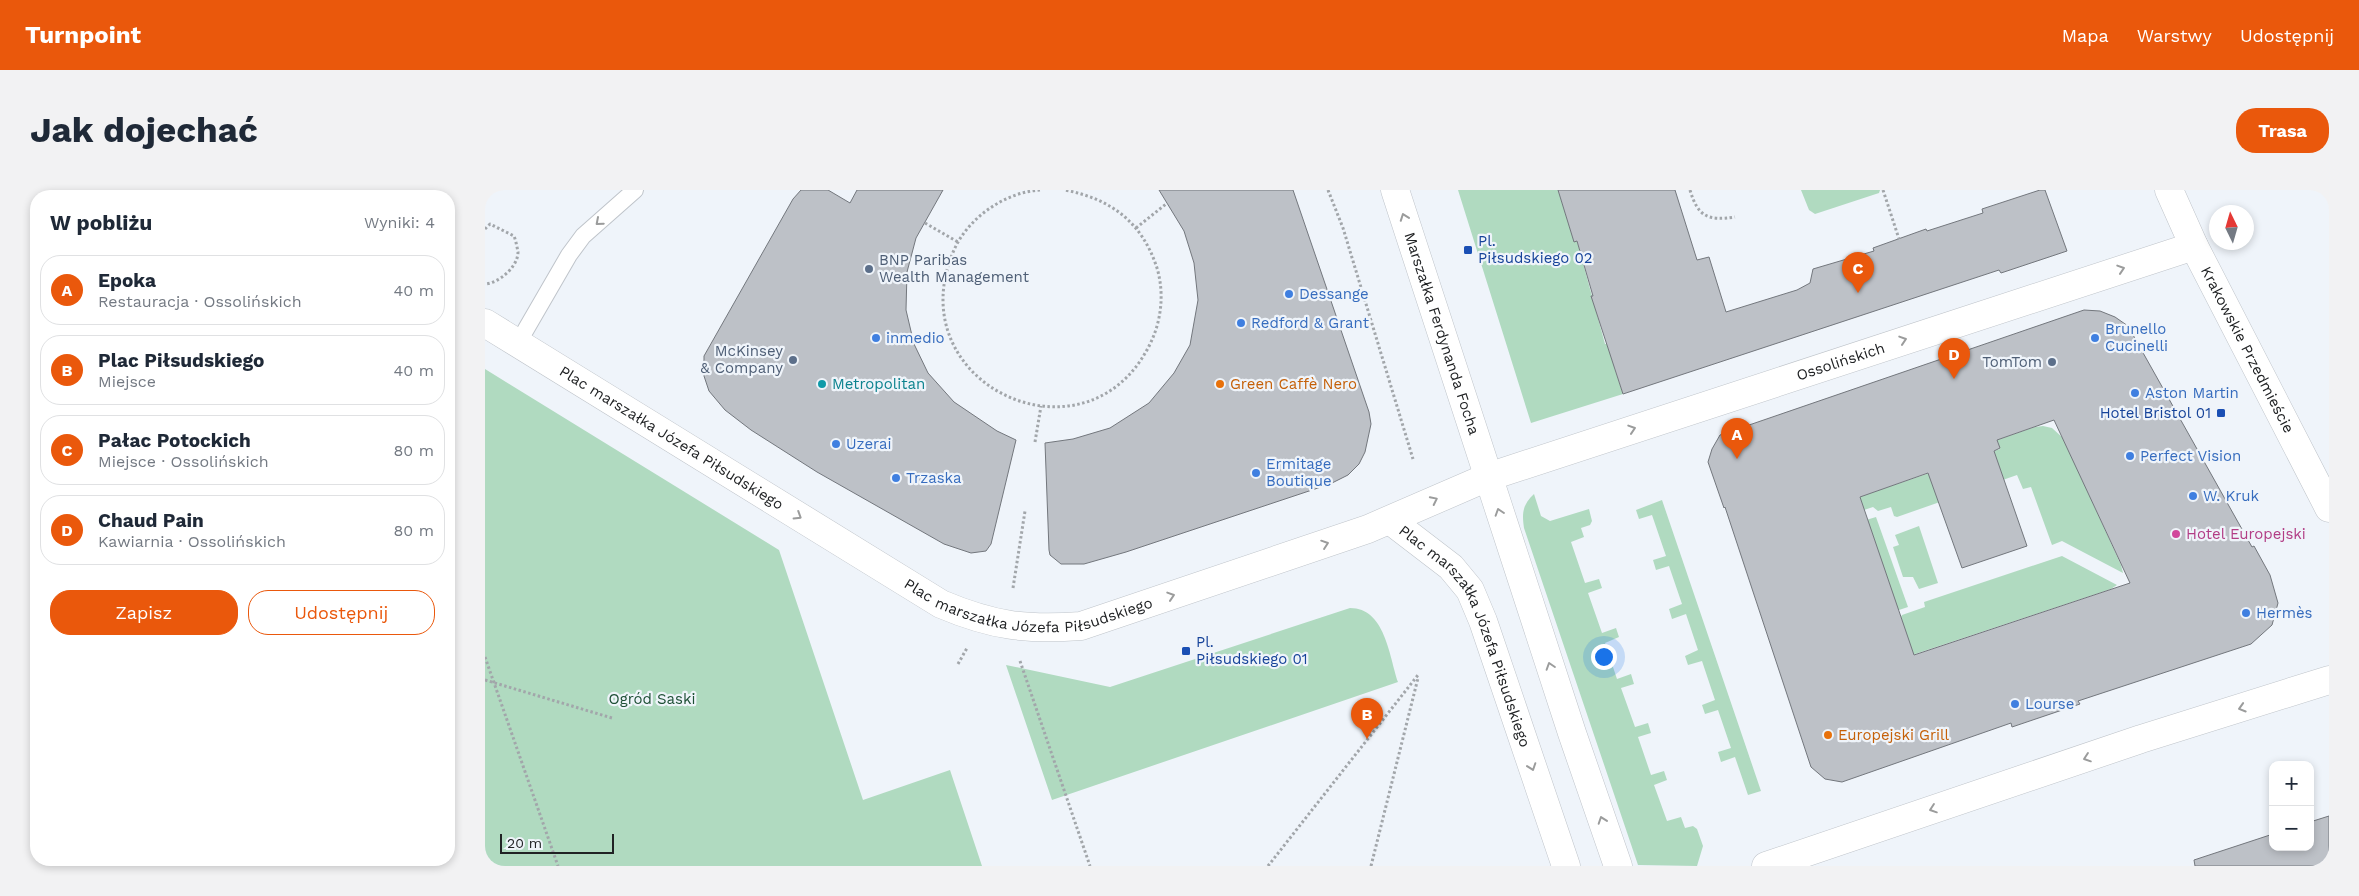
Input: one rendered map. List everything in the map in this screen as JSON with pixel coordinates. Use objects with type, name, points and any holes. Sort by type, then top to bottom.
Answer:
[{"type":"street","name":"Marszałka Ferdynanda Focha","points":[[1395,190],[1488,477]]},
{"type":"street","name":"Krakowskie Przedmieście","points":[[2169,190],[2194,246],[2329,508]]},
{"type":"street","name":"Ossolińskich","points":[[1391,521],[1462,487],[1488,477],[2194,246]]},
{"type":"street","name":"Plac marszałka Józefa Piłsudskiego","points":[[485,323],[941,604],[975,618],[1006,625],[1041,629],[1081,626],[1391,521],[1451,567],[1470,590],[1483,621],[1566,866]]},
{"type":"street","points":[[1488,477],[1618,866]]},
{"type":"street","points":[[1767,866],[2141,739],[2329,680]]},
{"type":"lane","points":[[518,343],[569,255],[583,236],[635,190]]},
{"type":"path","points":[[1040,190],[1029,191],[1001,202],[977,219],[958,242],[947,267],[942,294],[945,321],[954,347],[969,370],[990,388],[1014,400],[1041,406],[1069,406],[1097,398],[1121,383],[1141,361],[1155,336],[1161,308],[1160,279],[1151,252],[1137,228],[1114,208],[1088,194],[1065,190]]},
{"type":"path","points":[[1328,190],[1343,228],[1413,459]]},
{"type":"path","points":[[1690,190],[1694,204],[1705,216],[1719,220],[1735,217]]},
{"type":"path","points":[[1883,190],[1899,239]]},
{"type":"path","points":[[1137,228],[1167,204]]},
{"type":"path","points":[[925,223],[958,242]]},
{"type":"path","points":[[485,229],[490,224],[515,236],[518,254],[505,275],[493,284],[485,284]]},
{"type":"path","points":[[1035,442],[1041,406]]},
{"type":"path","points":[[1013,588],[1025,511]]},
{"type":"path","points":[[958,664],[967,648]]},
{"type":"path","points":[[485,657],[558,866]]},
{"type":"path","points":[[1019,660],[1090,866]]},
{"type":"path","points":[[1268,866],[1419,675],[1371,866]]},
{"type":"path","points":[[485,680],[612,718]]},
{"type":"green space","points":[[1458,190],[1558,190],[1574,241],[1577,241],[1605,344],[1611,344],[1618,365],[1614,367],[1623,394],[1531,423]]},
{"type":"green space","points":[[1801,190],[1880,190],[1879,193],[1815,214],[1809,210]]},
{"type":"green space","name":"Ogród Saski","points":[[485,369],[779,550],[863,800],[950,770],[982,866],[485,866]]},
{"type":"green space","points":[[2035,427],[2052,428],[2063,438],[2123,573],[2062,541],[2052,545],[2031,487],[2023,489],[2017,475],[1897,517],[1894,516],[1891,507],[1878,511],[1873,507],[1855,513],[1835,496]],"holes":[[[1998,442],[2000,449],[1853,499]]]},
{"type":"green space","points":[[1534,494],[1541,516],[1550,521],[1589,509],[1592,521],[1590,525],[1581,528],[1584,537],[1571,542],[1585,583],[1599,579],[1602,588],[1588,593],[1602,633],[1616,628],[1619,637],[1605,643],[1617,679],[1631,674],[1634,684],[1621,688],[1635,727],[1648,723],[1651,733],[1638,737],[1651,775],[1664,771],[1667,780],[1654,785],[1667,821],[1681,817],[1685,828],[1693,826],[1697,829],[1703,846],[1697,866],[1638,865],[1524,528],[1524,510],[1527,502]]},
{"type":"green space","points":[[1662,500],[1761,791],[1748,795],[1735,757],[1721,762],[1718,752],[1731,748],[1718,710],[1705,714],[1702,705],[1715,700],[1702,661],[1688,665],[1685,656],[1698,650],[1686,614],[1672,619],[1669,609],[1682,604],[1669,566],[1656,570],[1653,560],[1666,556],[1652,515],[1639,519],[1636,510]]},
{"type":"green space","points":[[1876,517],[1908,607],[1884,615],[1853,524]]},
{"type":"green space","points":[[1919,526],[1938,583],[1919,589],[1913,577],[1903,577],[1893,547],[1899,545],[1895,535]]},
{"type":"green space","points":[[2062,556],[2117,585],[2111,589],[1885,664],[1875,660],[1902,615],[1925,607],[1924,602]]},
{"type":"green space","points":[[1350,608],[1362,610],[1378,624],[1384,635],[1398,682],[1052,800],[1006,665],[1110,687]]},
{"type":"building","points":[[801,190],[828,190],[850,203],[857,190],[943,190],[916,238],[907,272],[906,310],[914,344],[928,373],[954,402],[997,431],[1016,440],[991,544],[986,551],[971,553],[944,544],[817,472],[751,430],[725,410],[709,391],[704,376],[704,356],[793,199]]},
{"type":"building","points":[[1159,190],[1293,190],[1369,412],[1371,424],[1365,452],[1359,464],[1348,475],[1330,484],[1126,552],[1084,564],[1061,564],[1050,555],[1049,550],[1045,443],[1073,439],[1110,428],[1149,403],[1174,373],[1190,345],[1198,300],[1194,263],[1184,231]]},
{"type":"building","points":[[1558,190],[1675,190],[1697,260],[1709,257],[1726,312],[1797,290],[1810,283],[1813,269],[1874,251],[1873,248],[1926,229],[1927,231],[1983,213],[1982,209],[2040,190],[2045,190],[2067,251],[2001,273],[1999,270],[1623,394],[1591,296],[1593,296],[1577,241],[1574,242]]},
{"type":"building","name":"Hotel Europejski","points":[[2084,310],[2100,311],[2115,317],[2128,326],[2252,547],[2254,546],[2270,575],[2278,603],[2272,625],[2251,644],[2078,701],[2080,704],[2012,727],[2011,723],[1842,782],[1825,779],[1811,767],[1725,507],[1708,462],[1712,449],[1720,435]],"holes":[[[2054,420],[2130,583],[1914,655],[1860,497],[1928,473],[1962,568],[2027,546],[1994,451],[2000,448],[1997,440]]]},
{"type":"building","points":[[2329,816],[2329,866],[2195,866],[2194,860],[2269,835],[2269,851],[2314,851],[2314,821]]},
{"type":"place","name":"Pl. Piłsudskiego 02","points":[[1468,250]]},
{"type":"place","name":"BNP Paribas Wealth Management","points":[[869,269]]},
{"type":"place","name":"Pałac Potockich","points":[[1858,293]]},
{"type":"place","name":"Dessange","points":[[1289,294]]},
{"type":"place","name":"Redford & Grant","points":[[1241,323]]},
{"type":"place","name":"inmedio","points":[[876,338]]},
{"type":"place","name":"Brunello Cucinelli","points":[[2095,338]]},
{"type":"place","name":"McKinsey & Company","points":[[793,360]]},
{"type":"place","name":"TomTom","points":[[2052,362]]},
{"type":"place","name":"Chaud Pain","points":[[1954,379]]},
{"type":"place","name":"Metropolitan","points":[[822,384]]},
{"type":"place","name":"Green Caffè Nero","points":[[1220,384]]},
{"type":"place","name":"Aston Martin","points":[[2135,393]]},
{"type":"place","name":"Hotel Bristol 01","points":[[2221,413]]},
{"type":"place","name":"Uzerai","points":[[836,444]]},
{"type":"place","name":"Perfect Vision","points":[[2130,456]]},
{"type":"place","name":"Epoka","points":[[1737,459]]},
{"type":"place","name":"Ermitage Boutique","points":[[1256,473]]},
{"type":"place","name":"Trzaska","points":[[896,478]]},
{"type":"place","name":"W. Kruk","points":[[2193,496]]},
{"type":"place","name":"Hotel Europejski","points":[[2176,534]]},
{"type":"place","name":"Hermès","points":[[2246,613]]},
{"type":"place","name":"Pl. Piłsudskiego 01","points":[[1186,651]]},
{"type":"place","name":"Lourse","points":[[2015,704]]},
{"type":"place","name":"Europejski Grill","points":[[1828,735]]},
{"type":"place","name":"Plac Piłsudskiego","points":[[1367,739]]}]
